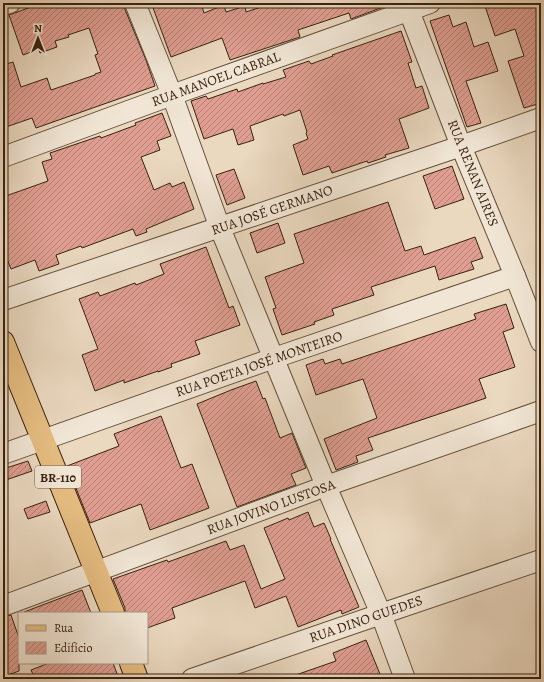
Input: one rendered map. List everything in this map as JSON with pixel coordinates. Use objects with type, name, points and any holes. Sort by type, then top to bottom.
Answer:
[{"type":"main road","name":"BR-110","points":[[3,342],[112,612]]},
{"type":"main road","points":[[131,664],[137,679]]},
{"type":"street","points":[[3,5],[10,3]]},
{"type":"street","points":[[135,3],[172,95],[220,228],[326,486],[381,614],[404,679]]},
{"type":"street","name":"RUA MANOEL CABRAL","points":[[3,157],[408,7],[430,3]]},
{"type":"street","name":"RUA RENAN AIRES","points":[[408,7],[461,146],[541,342]]},
{"type":"street","name":"RUA JOSÉ GERMANO","points":[[3,300],[220,228],[541,118]]},
{"type":"street","name":"RUA POETA JOSÉ MONTEIRO","points":[[3,454],[274,358],[515,276]]},
{"type":"street","name":"RUA JOVINO LUSTOSA","points":[[3,606],[326,486],[541,411]]},
{"type":"street","name":"RUA DINO GUEDES","points":[[192,679],[541,560]]},
{"type":"building","points":[[42,3],[124,3],[124,7],[155,86],[36,128],[32,118],[3,128],[3,65],[13,62],[21,87],[47,78],[51,90],[101,72],[95,55],[98,54],[89,28],[68,35],[69,37],[55,41],[57,47],[40,53],[39,49],[23,55],[9,15]]},
{"type":"building","points":[[159,3],[201,3],[204,13],[224,5],[226,12],[245,6],[246,12],[273,3],[394,3],[351,19],[349,13],[298,30],[300,37],[230,60],[222,38],[171,57],[152,5]]},
{"type":"building","points":[[484,3],[541,3],[541,103],[524,108],[508,61],[524,56],[515,29],[495,36]]},
{"type":"building","points":[[449,15],[453,27],[466,22],[474,47],[488,42],[498,71],[466,81],[481,123],[467,127],[430,21]]},
{"type":"building","points":[[401,31],[412,62],[408,63],[416,88],[422,86],[429,108],[399,119],[409,148],[385,155],[386,157],[368,163],[367,161],[332,173],[329,166],[303,175],[293,145],[308,139],[300,110],[284,116],[283,114],[250,126],[254,140],[238,145],[233,129],[204,139],[191,101],[206,96],[208,99],[237,89],[238,92],[286,77],[283,70],[309,61],[311,64],[333,56],[332,55]]},
{"type":"building","points":[[162,113],[171,136],[157,141],[160,150],[141,157],[154,190],[170,183],[172,187],[184,182],[194,209],[146,229],[147,232],[136,236],[133,229],[82,248],[81,246],[56,255],[59,264],[39,271],[35,260],[11,269],[5,254],[3,255],[3,197],[48,181],[42,162],[52,159],[50,153],[100,136],[101,138],[136,125],[135,123]]},
{"type":"building","points":[[452,166],[464,199],[435,209],[423,176]]},
{"type":"building","points":[[234,169],[245,198],[227,205],[216,175]]},
{"type":"building","points":[[388,202],[405,251],[421,246],[424,255],[475,237],[483,258],[471,262],[474,269],[439,280],[435,266],[371,287],[374,295],[332,309],[334,315],[314,322],[315,324],[282,335],[273,309],[276,308],[265,277],[304,263],[294,234]]},
{"type":"building","points":[[278,223],[285,243],[257,253],[250,233]]},
{"type":"building","points":[[206,247],[229,308],[233,306],[240,325],[195,341],[200,354],[171,364],[172,367],[124,383],[124,380],[95,391],[82,355],[98,349],[79,299],[98,292],[100,296],[135,283],[136,285],[164,274],[160,264]]},
{"type":"building","points":[[506,304],[514,328],[503,332],[515,367],[479,379],[486,398],[368,438],[373,450],[356,456],[358,462],[336,470],[324,439],[377,418],[363,379],[316,395],[306,365],[323,359],[325,364],[340,359],[342,364],[476,319],[474,314]]},
{"type":"building","points":[[256,381],[263,399],[265,398],[280,438],[292,433],[306,468],[291,474],[296,485],[237,507],[197,404]]},
{"type":"building","points":[[161,416],[181,468],[192,464],[209,508],[150,530],[141,504],[90,523],[67,466],[119,446],[114,434]]},
{"type":"building","points":[[28,461],[32,471],[3,481],[3,469]]},
{"type":"building","points":[[46,501],[50,512],[28,519],[24,509]]},
{"type":"building","points":[[308,512],[314,527],[324,523],[359,607],[342,614],[341,610],[298,627],[286,596],[255,608],[245,581],[172,608],[175,618],[148,628],[148,612],[125,612],[125,608],[113,579],[167,560],[168,562],[226,541],[230,550],[244,545],[261,589],[285,579],[264,528],[288,518],[289,520]]},
{"type":"building","points":[[82,590],[91,612],[24,612]]},
{"type":"building","points":[[11,615],[18,635],[19,671],[3,677],[3,617]]},
{"type":"building","points":[[366,640],[382,679],[291,679],[290,677],[336,661],[333,653]]},
{"type":"building","points":[[46,664],[113,664],[119,679],[35,679],[31,670]]}]
